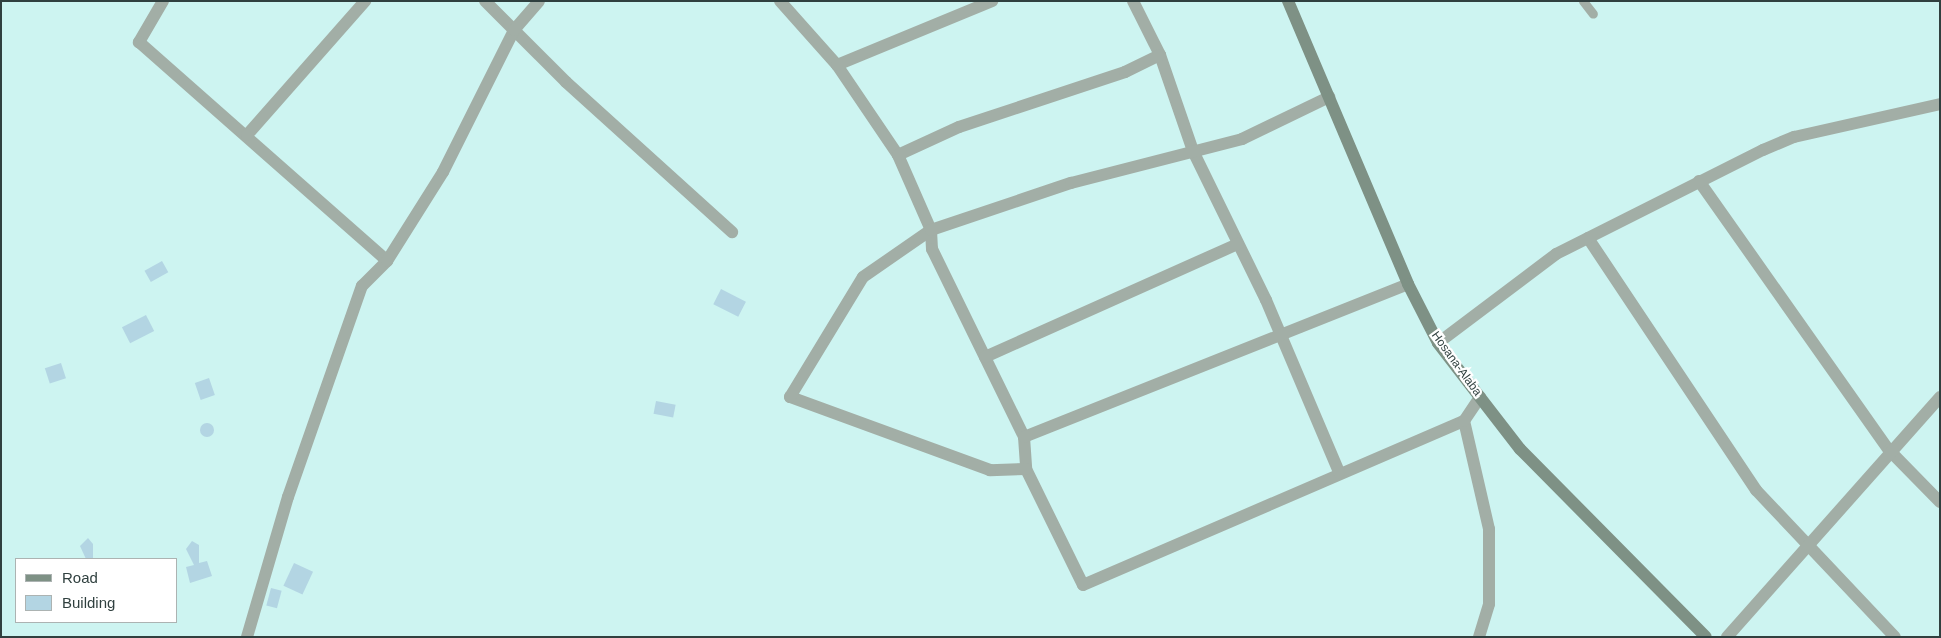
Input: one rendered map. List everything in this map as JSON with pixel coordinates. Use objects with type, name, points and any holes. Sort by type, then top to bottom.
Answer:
[{"type":"main road","name":"Hosana-Alaba","points":[[1288,1],[1408,284],[1438,343],[1520,449],[1706,637]]},
{"type":"street","points":[[163,1],[139,42],[247,135],[387,261]]},
{"type":"street","points":[[247,135],[365,1]]},
{"type":"street","points":[[485,1],[732,232]]},
{"type":"street","points":[[247,637],[288,497],[362,286],[387,261],[443,172],[514,30],[539,1]]},
{"type":"street","points":[[780,1],[838,65],[898,155],[930,230],[932,249],[1024,437],[1026,469],[1082,585],[1339,472],[1464,421],[1480,397]]},
{"type":"street","points":[[838,65],[992,1]]},
{"type":"street","points":[[1133,1],[1160,55],[1193,151],[1280,334],[1339,472]]},
{"type":"street","points":[[898,155],[959,127],[1125,72],[1160,55]]},
{"type":"street","points":[[1026,469],[990,470],[790,397],[863,277],[930,230],[1071,183],[1242,139],[1329,97]]},
{"type":"street","points":[[1438,343],[1556,254],[1699,181],[1794,137],[1940,104]]},
{"type":"street","points":[[1699,181],[1889,450],[1940,502]]},
{"type":"street","points":[[1588,238],[1756,490],[1805,547],[1895,637]]},
{"type":"street","points":[[985,357],[1238,244]]},
{"type":"street","points":[[1024,437],[1408,284]]},
{"type":"street","points":[[1727,637],[1889,450],[1940,397]]},
{"type":"street","points":[[1464,421],[1489,529],[1489,604],[1479,637]]},
{"type":"lane","points":[[1583,1],[1593,14]]},
{"type":"building","points":[[162,261],[168,272],[151,282],[145,271]]},
{"type":"building","points":[[721,289],[746,302],[738,317],[713,304]]},
{"type":"building","points":[[146,315],[154,331],[130,343],[122,327]]},
{"type":"building","points":[[61,363],[66,378],[50,383],[45,368]]},
{"type":"building","points":[[209,378],[215,395],[201,400],[195,383]]},
{"type":"building","points":[[656,401],[676,405],[673,418],[654,414]]},
{"type":"building","points":[[207,423],[212,425],[214,430],[212,435],[207,437],[202,435],[200,430],[202,425]]},
{"type":"building","points":[[88,538],[93,544],[93,558],[86,558],[80,546]]},
{"type":"building","points":[[192,541],[199,545],[199,563],[207,561],[212,576],[190,583],[186,567],[194,565],[186,549]]},
{"type":"building","points":[[294,563],[313,572],[302,595],[283,586]]},
{"type":"building","points":[[271,588],[282,591],[277,608],[266,605]]}]
